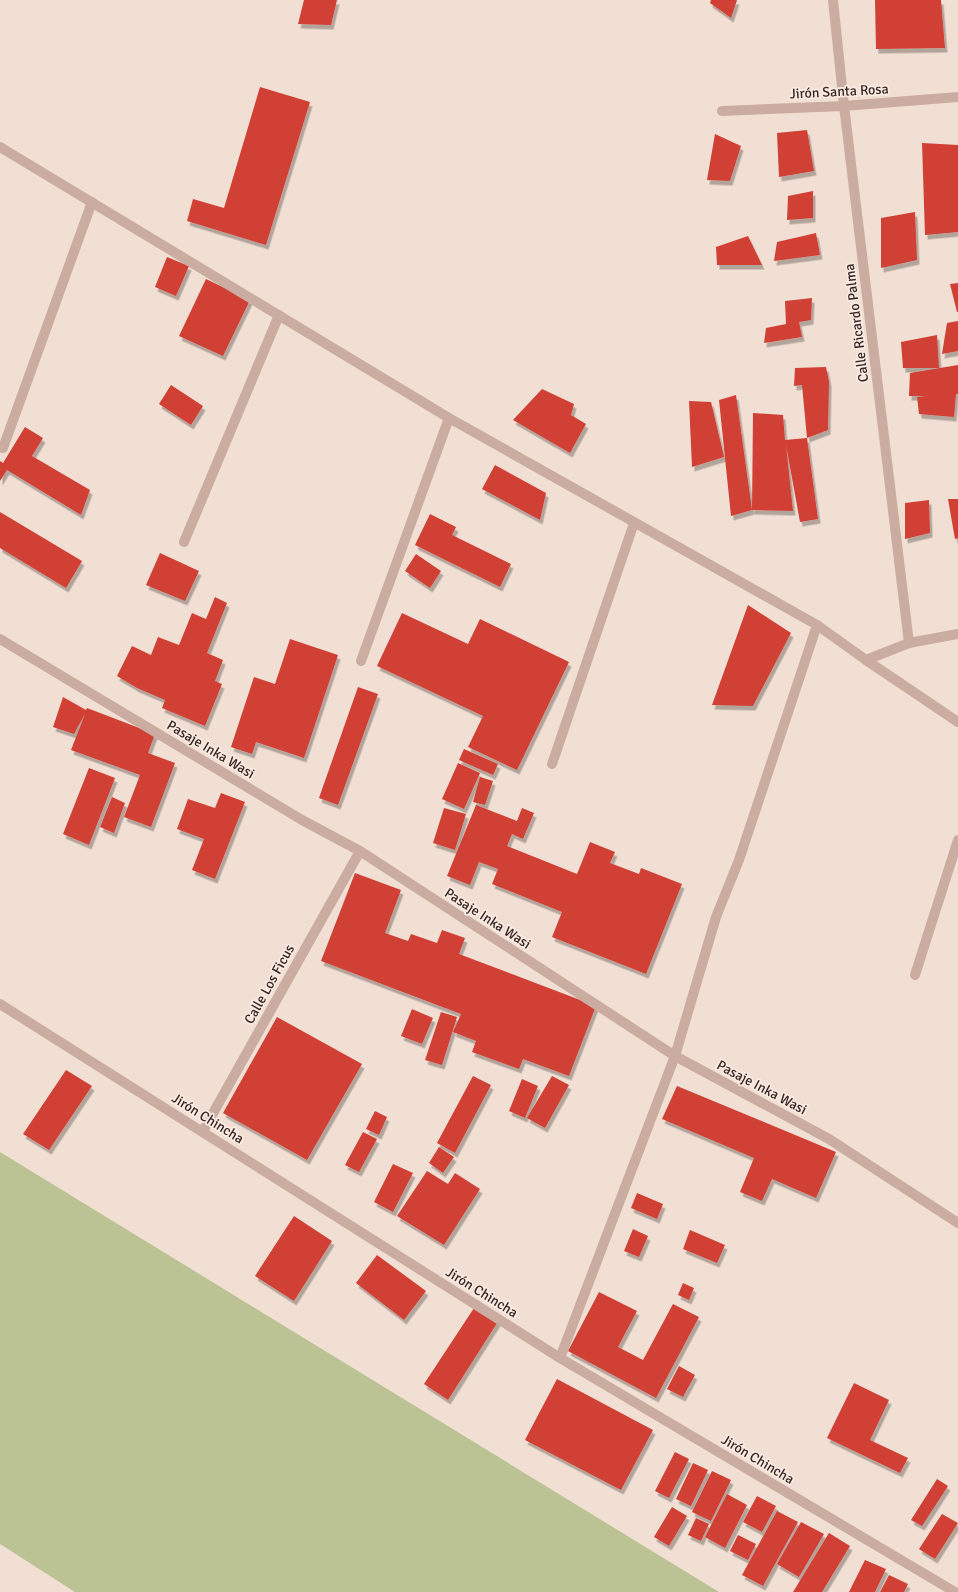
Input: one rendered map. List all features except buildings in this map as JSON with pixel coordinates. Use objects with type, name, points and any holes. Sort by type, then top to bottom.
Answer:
[{"type":"street","name":"Calle Ricardo Palma","points":[[833,0],[844,106],[909,643]]},
{"type":"street","name":"Jirón Santa Rosa","points":[[722,111],[844,106],[958,97]]},
{"type":"street","points":[[0,147],[449,418],[817,625],[958,722]]},
{"type":"street","points":[[3,448],[92,202]]},
{"type":"street","points":[[184,542],[279,315]]},
{"type":"street","points":[[361,661],[449,418]]},
{"type":"street","points":[[552,764],[634,523]]},
{"type":"street","points":[[560,1358],[675,1056],[716,917],[739,860],[817,625]]},
{"type":"street","points":[[866,660],[909,643],[958,634]]},
{"type":"street","name":"Pasaje Inka Wasi","points":[[0,639],[302,820],[360,851],[675,1056],[829,1139],[958,1223]]},
{"type":"street","points":[[915,975],[958,840]]},
{"type":"street","name":"Calle Los Ficus","points":[[202,1131],[360,851]]},
{"type":"street","name":"Jirón Chincha","points":[[0,1004],[560,1358],[955,1592]]},
{"type":"green space","points":[[0,1152],[719,1592],[75,1592],[0,1544]]}]
